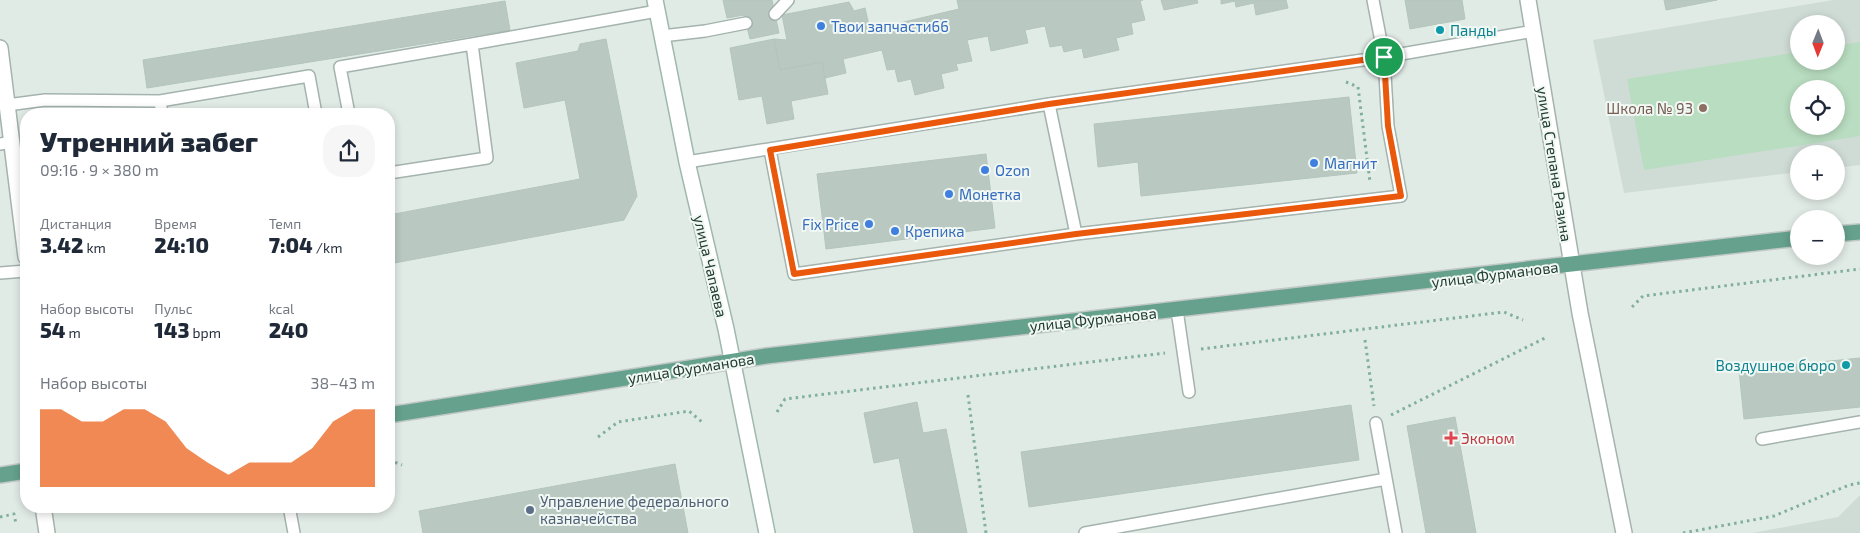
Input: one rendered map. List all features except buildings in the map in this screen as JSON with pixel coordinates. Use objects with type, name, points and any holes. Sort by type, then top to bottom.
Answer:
[{"type":"main road","points":[[1845,233],[1860,232]]},
{"type":"main road","name":"улица Фурманова","points":[[395,414],[733,362],[1790,239]]},
{"type":"main road","points":[[0,475],[20,471]]},
{"type":"street","name":"улица Степана Разина","points":[[1528,0],[1580,314],[1624,533]]},
{"type":"street","name":"улица Чапаева","points":[[656,5],[687,162],[733,362],[767,533]]},
{"type":"street","points":[[0,48],[7,105],[6,143],[20,223]]},
{"type":"street","points":[[44,513],[47,533]]},
{"type":"lane","points":[[775,14],[788,0]]},
{"type":"lane","points":[[770,150],[794,274],[1076,234],[1401,196],[1388,126],[1384,57],[1373,0]]},
{"type":"lane","points":[[348,108],[340,67],[472,44],[656,5]]},
{"type":"lane","points":[[662,36],[705,31],[746,23]]},
{"type":"lane","points":[[687,162],[1049,104],[1384,57],[1534,31]]},
{"type":"lane","points":[[395,172],[488,158],[472,44]]},
{"type":"lane","points":[[7,105],[45,100],[160,101],[309,76],[315,108]]},
{"type":"lane","points":[[160,101],[161,108]]},
{"type":"lane","points":[[1049,104],[1076,234]]},
{"type":"lane","points":[[0,274],[20,272]]},
{"type":"lane","points":[[1177,310],[1189,392]]},
{"type":"lane","points":[[1762,439],[1860,422]]},
{"type":"lane","points":[[1376,423],[1396,533]]},
{"type":"lane","points":[[1085,533],[1386,478]]},
{"type":"lane","points":[[290,513],[294,533]]},
{"type":"path","points":[[1344,81],[1358,87],[1370,182],[1369,200]]},
{"type":"path","points":[[1632,307],[1642,296],[1860,269]]},
{"type":"path","points":[[777,412],[785,399],[1504,312],[1523,320]]},
{"type":"path","points":[[1365,340],[1376,423],[1545,338]]},
{"type":"path","points":[[968,395],[986,533]]},
{"type":"path","points":[[598,437],[618,422],[689,411],[702,422]]},
{"type":"path","points":[[395,462],[402,465]]},
{"type":"path","points":[[1683,533],[1774,516],[1849,485],[1860,483]]},
{"type":"path","points":[[0,517],[14,514],[16,524]]},
{"type":"shaded area","name":"Школа № 93","points":[[1833,0],[1860,0],[1860,165],[1845,167],[1845,145],[1790,145],[1790,173],[1624,193],[1593,40]]},
{"type":"shaded area","points":[[1860,495],[1860,533],[1752,533],[1838,517]]},
{"type":"green space","points":[[1860,42],[1860,136],[1803,145],[1790,145],[1790,147],[1644,170],[1627,79],[1790,53],[1790,70],[1845,70],[1845,44]]},
{"type":"place","name":"Твои запчасти66","points":[[821,26]]},
{"type":"place","name":"Панды","points":[[1440,30]]},
{"type":"place","name":"Школа № 93","points":[[1703,108]]},
{"type":"place","name":"Магнит","points":[[1314,163]]},
{"type":"place","name":"Ozon","points":[[985,170]]},
{"type":"place","name":"Монетка","points":[[949,194]]},
{"type":"place","name":"Fix Price","points":[[869,224]]},
{"type":"place","name":"Крепика","points":[[895,231]]},
{"type":"place","name":"Воздушное бюро","points":[[1846,365]]},
{"type":"place","name":"Эконом","points":[[1451,438]]},
{"type":"place","name":"Управление федерального казначейства","points":[[530,510]]},
{"type":"route","points":[[1384,57],[1388,126],[1401,196],[1076,234],[794,274],[770,150],[1049,104],[1384,57]]}]
